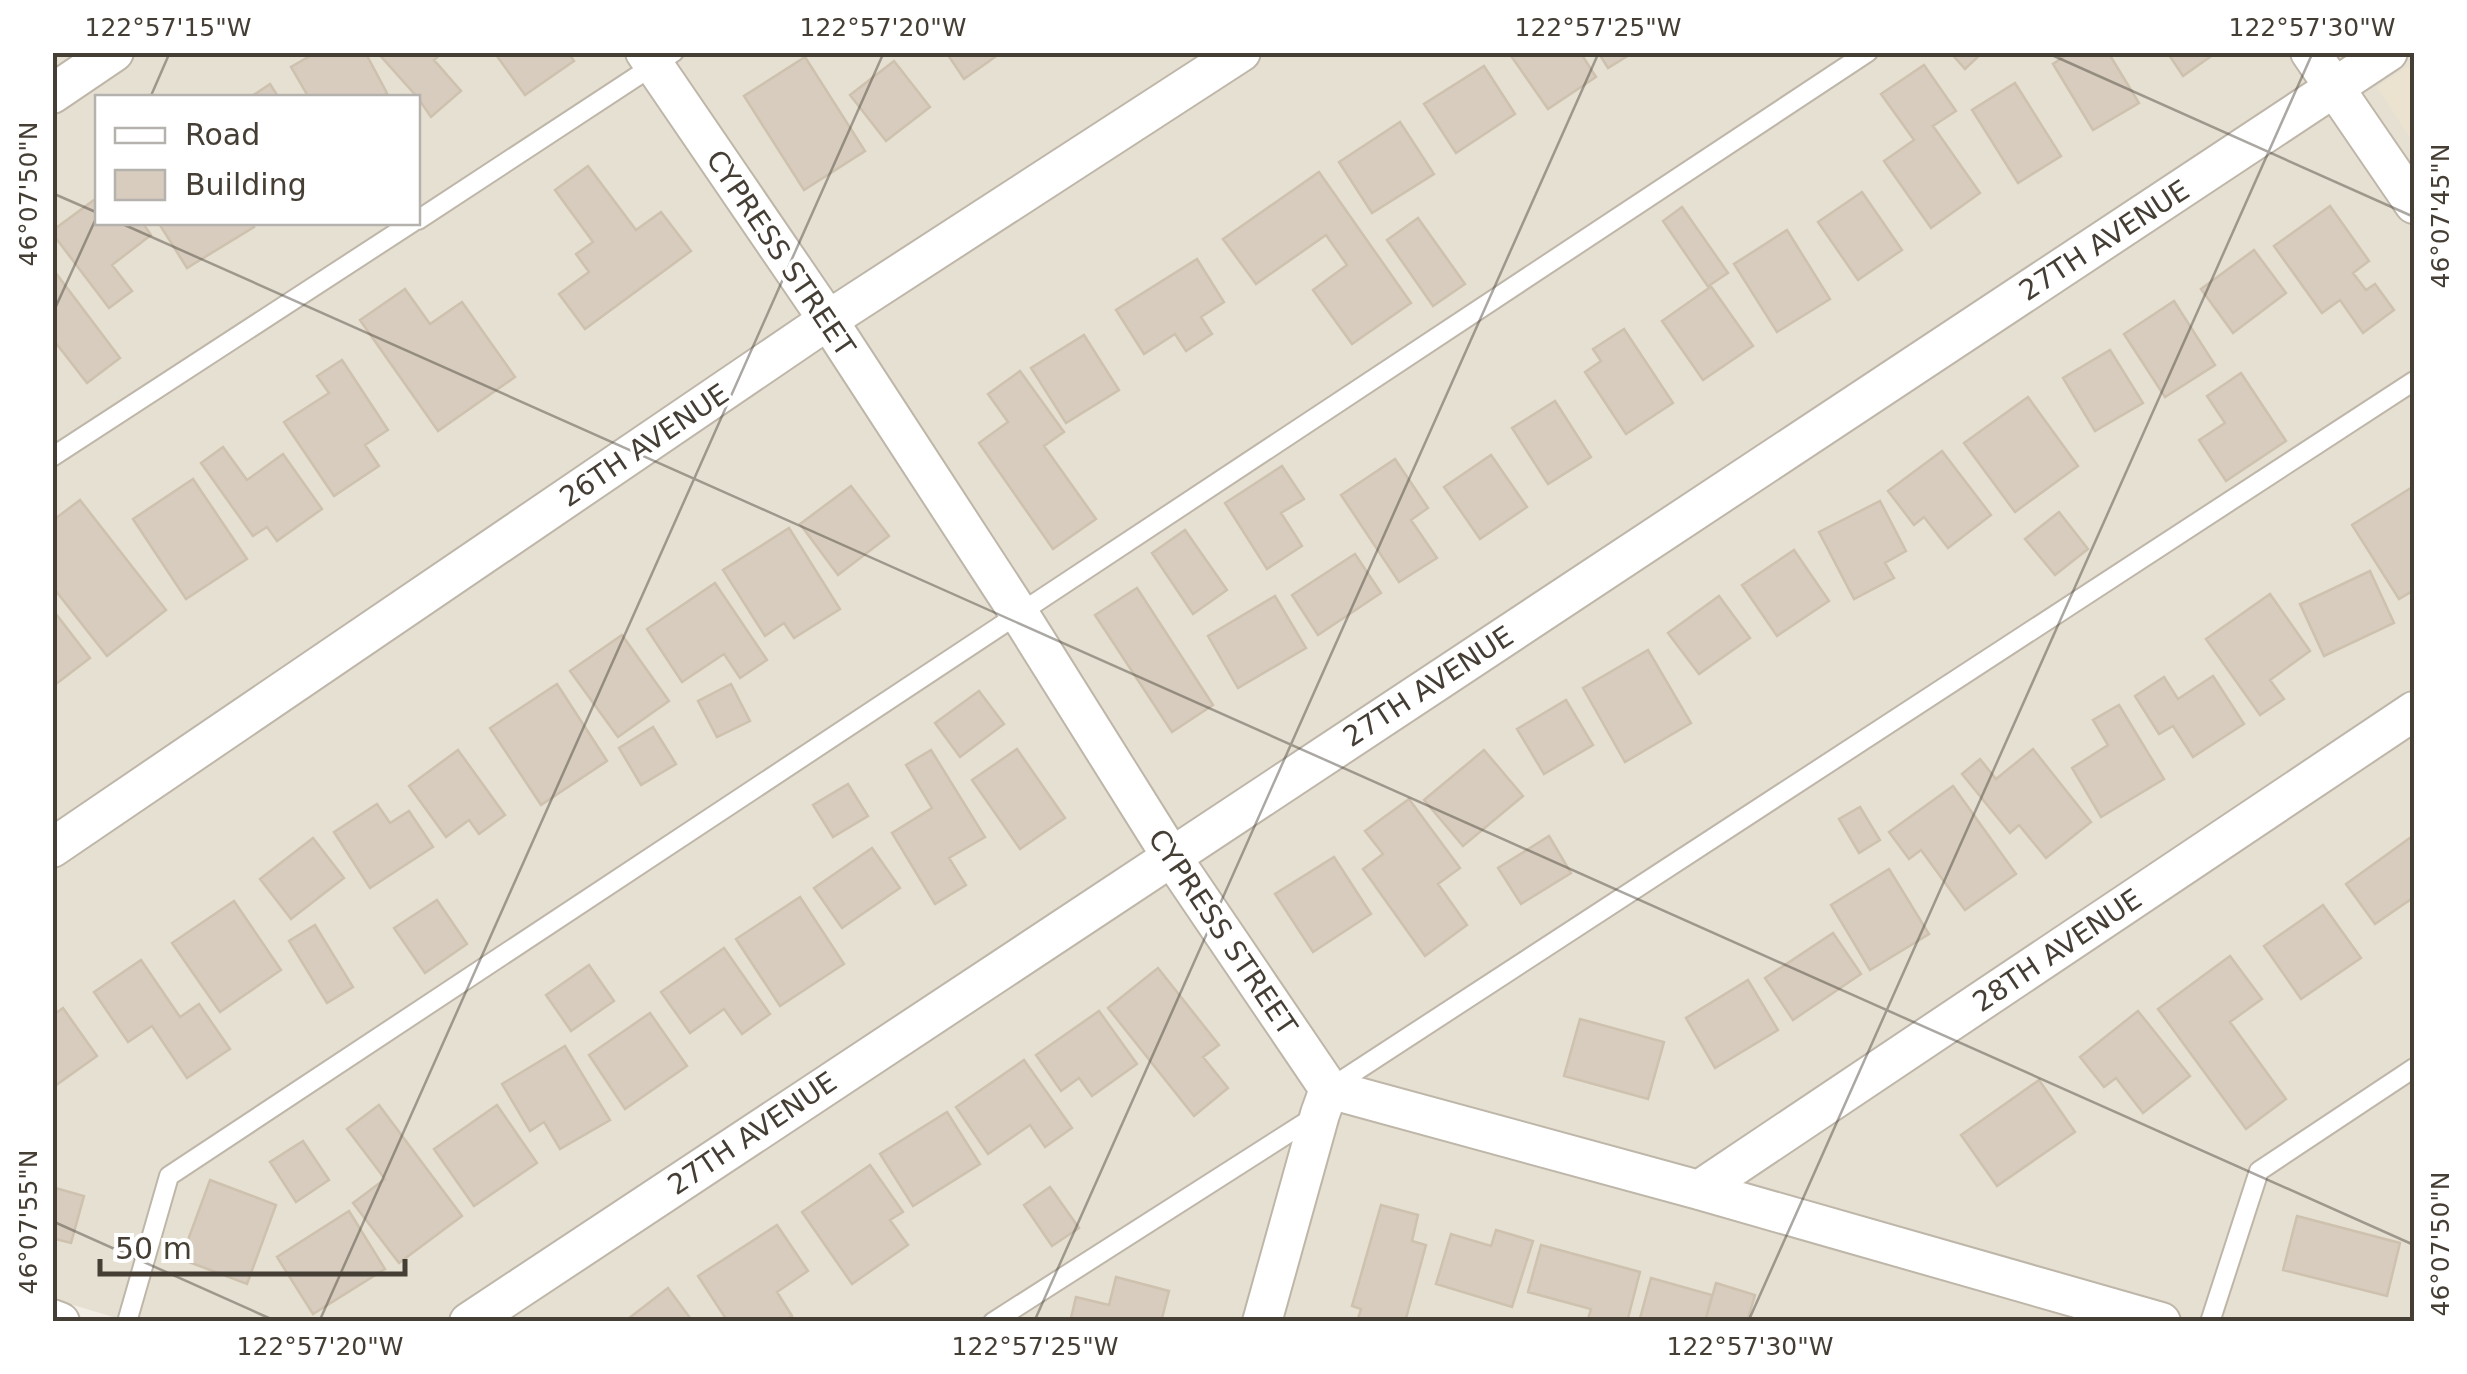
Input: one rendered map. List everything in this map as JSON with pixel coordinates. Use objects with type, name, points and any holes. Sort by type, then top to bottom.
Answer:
[{"type":"street","points":[[52,94],[114,52]]},
{"type":"street","name":"26TH AVENUE","points":[[52,848],[828,320],[1241,52]]},
{"type":"street","points":[[2310,52],[2414,204]]},
{"type":"street","name":"27TH AVENUE","points":[[469,1322],[2388,52]]},
{"type":"street","name":"CYPRESS STREET","points":[[658,57],[1020,615],[1324,1101]]},
{"type":"street","name":"28TH AVENUE","points":[[1700,1190],[2414,711]]},
{"type":"street","points":[[1262,1322],[1324,1101],[1700,1190],[2161,1322]]},
{"type":"street","points":[[52,1320],[60,1322]]},
{"type":"lane","points":[[127,1322],[169,1176],[1868,52]]},
{"type":"lane","points":[[420,218],[658,57]]},
{"type":"lane","points":[[52,457],[409,225]]},
{"type":"lane","points":[[993,1322],[2414,381]]},
{"type":"lane","points":[[2210,1322],[2258,1170],[2414,1068]]},
{"type":"shaded area","points":[[52,53],[2414,53],[2414,1321],[130,1322],[53,1299]]},
{"type":"shaded area","points":[[2414,62],[2414,144],[2377,87]]},
{"type":"building","points":[[317,52],[365,52],[387,93],[307,95],[291,67]]},
{"type":"building","points":[[377,52],[443,52],[434,60],[461,91],[431,117],[420,95],[415,95]]},
{"type":"building","points":[[494,52],[568,52],[574,61],[525,95]]},
{"type":"building","points":[[946,52],[1002,52],[964,79]]},
{"type":"building","points":[[1580,52],[1596,77],[1548,109],[1509,53]]},
{"type":"building","points":[[1598,52],[1634,52],[1608,68]]},
{"type":"building","points":[[1950,52],[1983,52],[1965,69]]},
{"type":"building","points":[[2071,52],[2108,52],[2139,103],[2093,130],[2053,64]]},
{"type":"building","points":[[2167,52],[2217,52],[2183,76]]},
{"type":"building","points":[[805,57],[865,151],[804,190],[744,96]]},
{"type":"building","points":[[894,61],[930,107],[886,141],[850,95]]},
{"type":"building","points":[[1924,65],[1956,111],[1933,126],[1980,193],[1931,228],[1884,161],[1914,140],[1881,94]]},
{"type":"building","points":[[1484,66],[1515,114],[1456,153],[1424,104]]},
{"type":"building","points":[[2015,83],[2061,156],[2018,183],[1972,110]]},
{"type":"building","points":[[270,84],[277,95],[254,95]]},
{"type":"building","points":[[1400,122],[1434,174],[1372,213],[1339,162]]},
{"type":"building","points":[[588,166],[636,230],[661,212],[691,251],[585,329],[559,294],[589,272],[576,254],[593,242],[555,190]]},
{"type":"building","points":[[1319,172],[1411,303],[1352,344],[1313,290],[1347,265],[1326,235],[1256,284],[1223,239]]},
{"type":"building","points":[[1862,192],[1902,250],[1858,280],[1818,222]]},
{"type":"building","points":[[95,199],[95,225],[144,225],[151,235],[112,265],[132,291],[109,308],[52,231]]},
{"type":"building","points":[[2330,206],[2369,261],[2353,273],[2366,290],[2375,284],[2394,310],[2363,333],[2340,300],[2322,313],[2274,246]]},
{"type":"building","points":[[1682,207],[1728,273],[1710,285],[1753,346],[1703,380],[1662,321],[1709,288],[1663,221]]},
{"type":"building","points":[[1418,218],[1465,284],[1433,306],[1387,240]]},
{"type":"building","points":[[160,225],[253,225],[254,227],[187,268]]},
{"type":"building","points":[[1787,230],[1830,299],[1777,332],[1734,264]]},
{"type":"building","points":[[2254,250],[2286,293],[2233,333],[2201,289]]},
{"type":"building","points":[[1197,259],[1224,302],[1201,317],[1212,334],[1186,351],[1175,334],[1144,354],[1116,310]]},
{"type":"building","points":[[52,268],[120,358],[87,383],[52,338]]},
{"type":"building","points":[[405,289],[430,324],[462,302],[515,377],[438,431],[360,320]]},
{"type":"building","points":[[2174,301],[2215,365],[2165,397],[2124,334]]},
{"type":"building","points":[[1624,329],[1673,403],[1626,434],[1585,372],[1601,361],[1593,349]]},
{"type":"building","points":[[1084,335],[1119,390],[1066,423],[1031,368]]},
{"type":"building","points":[[2110,350],[2143,403],[2095,431],[2063,378]]},
{"type":"building","points":[[342,360],[388,430],[365,445],[379,466],[334,496],[284,422],[329,393],[317,376]]},
{"type":"building","points":[[1020,371],[1064,432],[1044,446],[1096,519],[1053,549],[979,443],[1008,422],[988,394]]},
{"type":"building","points":[[2241,373],[2286,441],[2226,481],[2199,440],[2225,423],[2207,396]]},
{"type":"building","points":[[2028,397],[2078,466],[2015,512],[1964,443]]},
{"type":"building","points":[[1555,401],[1591,457],[1548,484],[1512,428]]},
{"type":"building","points":[[223,447],[247,480],[283,454],[322,509],[277,541],[267,527],[253,536],[201,463]]},
{"type":"building","points":[[1942,451],[1991,515],[1948,548],[1924,517],[1914,525],[1888,491]]},
{"type":"building","points":[[1491,455],[1527,507],[1480,539],[1444,487]]},
{"type":"building","points":[[1395,459],[1428,508],[1411,520],[1437,558],[1399,582],[1341,495]]},
{"type":"building","points":[[1282,466],[1304,499],[1281,513],[1302,546],[1267,569],[1225,503]]},
{"type":"building","points":[[193,479],[247,559],[186,599],[133,519]]},
{"type":"building","points":[[851,486],[889,536],[838,575],[800,524]]},
{"type":"building","points":[[2414,486],[2414,590],[2399,599],[2352,525]]},
{"type":"building","points":[[80,500],[166,610],[107,656],[52,586],[52,521]]},
{"type":"building","points":[[1880,501],[1906,551],[1885,563],[1894,578],[1854,599],[1819,532]]},
{"type":"building","points":[[2059,512],[2088,549],[2055,575],[2025,539]]},
{"type":"building","points":[[789,528],[840,609],[794,638],[784,623],[765,636],[723,570]]},
{"type":"building","points":[[1185,530],[1227,590],[1193,614],[1152,553]]},
{"type":"building","points":[[1794,550],[1829,601],[1777,636],[1742,585]]},
{"type":"building","points":[[1355,554],[1381,593],[1318,635],[1292,595]]},
{"type":"building","points":[[2370,571],[2394,623],[2324,656],[2300,604]]},
{"type":"building","points":[[715,583],[767,660],[740,678],[724,654],[682,682],[647,629]]},
{"type":"building","points":[[1137,588],[1213,705],[1172,732],[1095,615]]},
{"type":"building","points":[[2270,594],[2310,651],[2270,680],[2284,699],[2260,715],[2206,639]]},
{"type":"building","points":[[1275,596],[1306,648],[1238,688],[1208,636]]},
{"type":"building","points":[[1719,596],[1750,638],[1699,674],[1668,633]]},
{"type":"building","points":[[56,614],[90,658],[52,687],[52,617]]},
{"type":"building","points":[[622,635],[669,701],[618,737],[570,671]]},
{"type":"building","points":[[1648,650],[1691,723],[1625,762],[1583,688]]},
{"type":"building","points":[[2213,676],[2244,724],[2193,757],[2173,726],[2159,734],[2135,696],[2164,677],[2178,699]]},
{"type":"building","points":[[557,684],[607,761],[541,805],[490,728]]},
{"type":"building","points":[[731,684],[750,721],[717,737],[698,701]]},
{"type":"building","points":[[979,691],[1004,724],[960,757],[935,723]]},
{"type":"building","points":[[1566,700],[1593,745],[1544,774],[1517,729]]},
{"type":"building","points":[[2119,705],[2164,779],[2101,817],[2072,768],[2108,745],[2093,720]]},
{"type":"building","points":[[653,727],[676,764],[641,785],[619,748]]},
{"type":"building","points":[[1017,749],[1065,818],[1020,849],[972,780]]},
{"type":"building","points":[[2033,749],[2091,822],[2046,858],[2019,825],[2010,833],[1962,774],[1980,759],[1996,779]]},
{"type":"building","points":[[458,750],[505,815],[479,834],[469,820],[446,837],[409,786]]},
{"type":"building","points":[[931,750],[985,837],[949,858],[966,885],[935,904],[892,833],[932,808],[906,765]]},
{"type":"building","points":[[1484,750],[1523,796],[1463,846],[1424,800]]},
{"type":"building","points":[[848,784],[868,816],[833,837],[813,805]]},
{"type":"building","points":[[1953,786],[2016,874],[1965,910],[1921,850],[1909,859],[1889,832]]},
{"type":"building","points":[[1409,799],[1460,868],[1438,884],[1467,925],[1425,956],[1363,869],[1383,854],[1365,831]]},
{"type":"building","points":[[377,804],[390,823],[409,811],[433,847],[370,888],[334,832]]},
{"type":"building","points":[[1860,807],[1880,840],[1859,853],[1839,819]]},
{"type":"building","points":[[2414,835],[2414,897],[2375,924],[2346,884]]},
{"type":"building","points":[[1549,836],[1571,873],[1521,904],[1498,868]]},
{"type":"building","points":[[313,838],[344,878],[291,919],[260,879]]},
{"type":"building","points":[[872,848],[900,888],[842,928],[814,888]]},
{"type":"building","points":[[1334,857],[1371,914],[1313,952],[1275,894]]},
{"type":"building","points":[[1889,869],[1929,934],[1870,970],[1831,905]]},
{"type":"building","points":[[800,897],[844,964],[780,1006],[736,939]]},
{"type":"building","points":[[437,900],[467,944],[425,973],[394,928]]},
{"type":"building","points":[[234,901],[281,970],[220,1012],[172,943]]},
{"type":"building","points":[[2323,905],[2361,958],[2301,999],[2264,946]]},
{"type":"building","points":[[315,925],[353,987],[327,1003],[289,941]]},
{"type":"building","points":[[1833,933],[1861,974],[1793,1020],[1765,978]]},
{"type":"building","points":[[724,948],[770,1014],[742,1034],[724,1009],[690,1033],[661,992]]},
{"type":"building","points":[[2230,956],[2262,999],[2230,1022],[2286,1099],[2246,1129],[2158,1009]]},
{"type":"building","points":[[141,960],[180,1017],[199,1004],[230,1049],[187,1078],[152,1026],[128,1042],[94,992]]},
{"type":"building","points":[[589,965],[614,1001],[571,1031],[546,995]]},
{"type":"building","points":[[1158,968],[1219,1045],[1203,1057],[1228,1088],[1194,1116],[1108,1008]]},
{"type":"building","points":[[1748,980],[1778,1030],[1715,1068],[1686,1018]]},
{"type":"building","points":[[63,1008],[97,1056],[52,1088],[52,1016]]},
{"type":"building","points":[[1099,1011],[1137,1064],[1092,1096],[1079,1078],[1061,1091],[1036,1055]]},
{"type":"building","points":[[2138,1011],[2190,1076],[2143,1113],[2116,1078],[2104,1087],[2080,1057]]},
{"type":"building","points":[[650,1013],[687,1066],[625,1109],[589,1055]]},
{"type":"building","points":[[1580,1019],[1664,1042],[1648,1099],[1564,1076]]},
{"type":"building","points":[[565,1046],[610,1120],[560,1149],[544,1122],[530,1131],[502,1084]]},
{"type":"building","points":[[1024,1060],[1072,1128],[1045,1147],[1030,1125],[988,1154],[956,1107]]},
{"type":"building","points":[[2039,1080],[2075,1132],[1997,1186],[1961,1135]]},
{"type":"building","points":[[379,1105],[462,1216],[399,1263],[353,1203],[385,1179],[347,1129]]},
{"type":"building","points":[[497,1105],[537,1163],[474,1206],[434,1149]]},
{"type":"building","points":[[947,1112],[980,1164],[913,1206],[880,1154]]},
{"type":"building","points":[[303,1141],[329,1180],[296,1202],[270,1162]]},
{"type":"building","points":[[870,1165],[903,1212],[890,1220],[908,1245],[852,1284],[802,1212]]},
{"type":"building","points":[[210,1180],[276,1205],[247,1284],[181,1259]]},
{"type":"building","points":[[52,1187],[84,1196],[71,1243],[52,1238]]},
{"type":"building","points":[[1050,1187],[1079,1228],[1052,1246],[1024,1205]]},
{"type":"building","points":[[1381,1205],[1418,1215],[1412,1241],[1426,1245],[1405,1322],[1357,1322],[1361,1309],[1352,1306]]},
{"type":"building","points":[[349,1211],[385,1269],[313,1314],[277,1257]]},
{"type":"building","points":[[2297,1216],[2400,1243],[2387,1296],[2283,1270]]},
{"type":"building","points":[[777,1225],[808,1271],[777,1292],[792,1316],[783,1322],[728,1322],[698,1276]]},
{"type":"building","points":[[1496,1230],[1533,1241],[1512,1307],[1436,1284],[1451,1234],[1491,1246]]},
{"type":"building","points":[[1541,1245],[1640,1272],[1627,1322],[1587,1322],[1591,1309],[1528,1292]]},
{"type":"building","points":[[1116,1277],[1169,1291],[1161,1322],[1070,1322],[1076,1297],[1109,1305]]},
{"type":"building","points":[[1651,1278],[1712,1295],[1705,1322],[1639,1322]]},
{"type":"building","points":[[1716,1283],[1755,1295],[1747,1322],[1705,1322]]},
{"type":"building","points":[[668,1288],[693,1322],[624,1322]]}]
